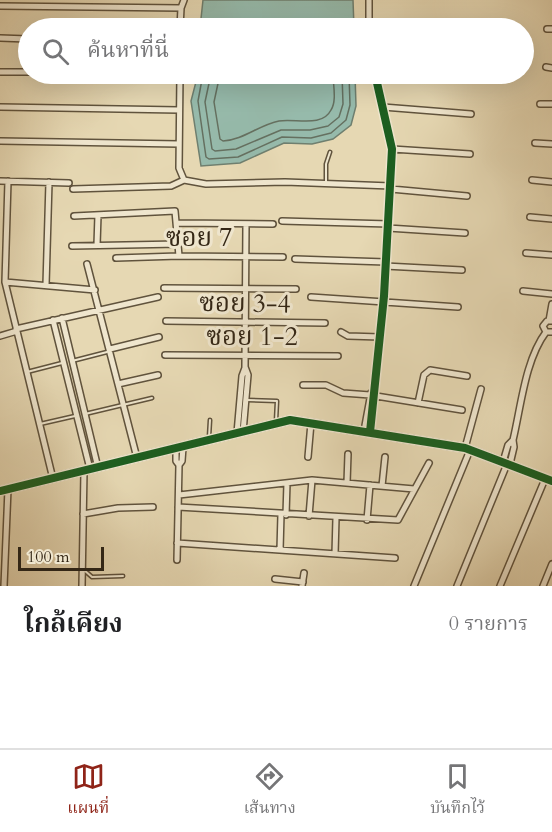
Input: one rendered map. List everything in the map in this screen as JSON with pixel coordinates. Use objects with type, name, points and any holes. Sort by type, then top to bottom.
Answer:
[{"type":"street","points":[[180,18],[184,0]]},
{"type":"street","points":[[369,0],[369,18]]},
{"type":"street","points":[[0,6],[181,8]]},
{"type":"street","points":[[0,38],[18,39]]},
{"type":"street","points":[[0,72],[18,72]]},
{"type":"street","points":[[180,84],[178,168],[184,180]]},
{"type":"street","points":[[367,432],[380,338],[391,188],[392,149],[377,84]]},
{"type":"street","points":[[540,104],[552,105]]},
{"type":"street","points":[[0,106],[179,110]]},
{"type":"street","points":[[383,107],[471,114]]},
{"type":"street","points":[[0,141],[179,144]]},
{"type":"street","points":[[535,142],[552,144]]},
{"type":"street","points":[[392,149],[470,154]]},
{"type":"street","points":[[74,189],[171,186],[184,180],[206,184],[326,183],[467,196]]},
{"type":"street","points":[[532,180],[552,182]]},
{"type":"street","points":[[0,181],[69,183]]},
{"type":"street","points":[[8,181],[3,217],[4,282],[53,479]]},
{"type":"street","points":[[46,285],[49,182]]},
{"type":"street","points":[[74,216],[175,211],[178,223],[179,256]]},
{"type":"street","points":[[97,246],[98,215]]},
{"type":"street","points":[[530,217],[552,219]]},
{"type":"street","points":[[282,220],[465,232]]},
{"type":"street","points":[[178,223],[273,224]]},
{"type":"street","points":[[240,433],[242,376],[245,367],[246,224]]},
{"type":"street","points":[[72,246],[179,244]]},
{"type":"street","points":[[526,253],[552,255]]},
{"type":"street","name":"ซอย 7","points":[[116,258],[283,257]]},
{"type":"street","points":[[295,259],[462,270]]},
{"type":"street","points":[[87,264],[137,458]]},
{"type":"street","points":[[4,282],[95,290]]},
{"type":"street","points":[[164,288],[296,289]]},
{"type":"street","points":[[523,291],[552,294]]},
{"type":"street","points":[[0,336],[53,320],[158,297]]},
{"type":"street","points":[[310,297],[458,307]]},
{"type":"street","points":[[457,586],[507,463],[508,445],[513,440],[531,361],[537,344],[549,332],[544,324],[550,321],[552,304]]},
{"type":"street","points":[[62,318],[94,451],[83,514],[82,586]]},
{"type":"street","points":[[53,320],[90,469]]},
{"type":"street","name":"ซอย 3-4","points":[[166,321],[325,323]]},
{"type":"street","points":[[341,332],[348,336],[380,338]]},
{"type":"street","points":[[110,350],[159,337]]},
{"type":"street","name":"ซอย 1-2","points":[[165,355],[338,356]]},
{"type":"street","points":[[240,433],[247,400],[248,375],[245,367]]},
{"type":"street","points":[[418,403],[423,375],[426,372],[430,370],[466,376]]},
{"type":"street","points":[[118,384],[158,375]]},
{"type":"street","points":[[303,385],[329,385],[343,393],[373,393],[462,410]]},
{"type":"street","points":[[414,586],[467,449],[481,388]]},
{"type":"street","points":[[71,392],[79,390]]},
{"type":"street","points":[[4,586],[2,560],[4,490],[290,420],[467,449],[548,480],[500,586]]},
{"type":"street","points":[[308,457],[311,423]]},
{"type":"street","points":[[177,560],[180,465],[176,461],[179,448]]},
{"type":"street","points":[[86,453],[94,451]]},
{"type":"street","points":[[347,483],[348,453]]},
{"type":"street","points":[[382,486],[385,457]]},
{"type":"street","points":[[178,507],[367,520],[398,520],[429,463]]},
{"type":"street","points":[[178,495],[312,480],[414,489]]},
{"type":"street","points":[[309,516],[312,480]]},
{"type":"street","points":[[279,550],[287,483]]},
{"type":"street","points":[[367,520],[369,485]]},
{"type":"street","points":[[83,514],[118,508],[153,507]]},
{"type":"street","points":[[334,554],[336,518]]},
{"type":"street","points":[[177,543],[395,558]]},
{"type":"street","points":[[543,586],[552,564]]},
{"type":"street","points":[[275,579],[303,584],[304,573]]},
{"type":"lane","points":[[326,183],[326,164],[330,152]]},
{"type":"lane","points":[[72,361],[110,350]]},
{"type":"lane","points":[[27,372],[64,363]]},
{"type":"lane","points":[[85,414],[152,398]]},
{"type":"lane","points":[[247,400],[277,401],[276,424]]},
{"type":"lane","points":[[40,424],[77,416]]},
{"type":"lane","points":[[209,440],[210,420]]},
{"type":"lane","points":[[82,568],[92,577],[123,576]]},
{"type":"water","points":[[203,0],[353,0],[354,18],[201,18]]},
{"type":"water","points":[[195,84],[355,84],[356,106],[351,125],[333,139],[312,144],[284,143],[240,163],[201,166],[191,101]]},
{"type":"cycle path","points":[[370,432],[384,296],[392,149],[377,84]]},
{"type":"cycle path","points":[[0,491],[290,420],[465,448],[552,481]]}]
